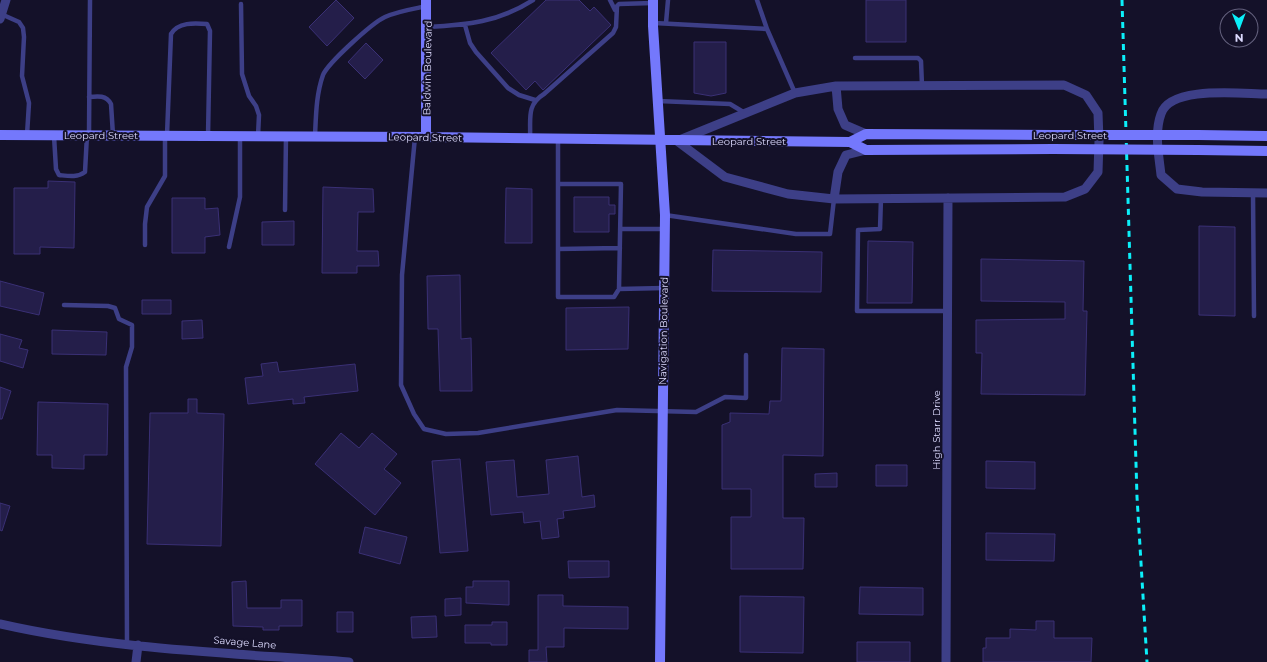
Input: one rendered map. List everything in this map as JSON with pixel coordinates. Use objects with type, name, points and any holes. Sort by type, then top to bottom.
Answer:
[{"type":"main road","name":"Navigation Boulevard","points":[[653,2],[665,215],[660,662]]},
{"type":"main road","name":"Baldwin Boulevard","points":[[421,137],[427,3]]},
{"type":"main road","name":"Leopard Street","points":[[850,142],[866,134],[1267,136]]},
{"type":"main road","name":"Leopard Street","points":[[0,135],[316,136],[850,142],[866,150],[1053,149],[1267,151]]},
{"type":"street","points":[[1,17],[6,0]]},
{"type":"street","points":[[1064,85],[1086,95],[1098,113],[1098,172],[1085,189],[1065,197],[881,198],[834,200],[788,194],[725,177],[677,141],[795,93],[836,86],[1064,85]]},
{"type":"street","points":[[836,86],[838,109],[845,125],[866,134]]},
{"type":"street","points":[[1267,94],[1193,94],[1171,100],[1161,113],[1157,143],[1161,175],[1177,189],[1202,192],[1267,192]]},
{"type":"street","points":[[834,200],[838,172],[846,155],[866,150]]},
{"type":"street","name":"High Starr Drive","points":[[946,662],[948,198]]},
{"type":"street","name":"Savage Lane","points":[[0,624],[45,634],[126,644],[349,662]]},
{"type":"street","points":[[136,662],[138,645]]},
{"type":"lane","points":[[54,135],[56,169],[59,175],[80,176],[85,172],[88,135],[90,0]]},
{"type":"lane","points":[[427,27],[466,25],[483,22],[515,11],[532,0]]},
{"type":"lane","points":[[610,0],[616,10]]},
{"type":"lane","points":[[666,24],[668,0]]},
{"type":"lane","points":[[757,0],[767,29],[795,93]]},
{"type":"lane","points":[[530,138],[531,106],[535,100],[544,94],[613,33],[616,27],[616,10],[619,4],[653,2]]},
{"type":"lane","points":[[316,136],[317,105],[324,74],[334,61],[375,22],[427,3]]},
{"type":"lane","points":[[241,4],[242,74],[249,96],[256,106],[259,115],[258,136]]},
{"type":"lane","points":[[1,17],[19,22],[23,28],[22,76],[28,103],[27,135]]},
{"type":"lane","points":[[653,23],[767,29]]},
{"type":"lane","points":[[145,245],[147,207],[165,176],[171,34],[175,27],[179,25],[207,24],[210,31],[208,136]]},
{"type":"lane","points":[[466,25],[470,43],[476,52],[508,88],[519,95],[535,100]]},
{"type":"lane","points":[[856,58],[918,58],[921,61],[922,86]]},
{"type":"lane","points":[[89,97],[101,96],[108,99],[111,104],[113,135]]},
{"type":"lane","points":[[658,101],[730,104],[745,113]]},
{"type":"lane","points":[[229,247],[240,197],[240,136]]},
{"type":"lane","points":[[285,210],[286,136]]},
{"type":"lane","points":[[421,137],[402,274],[401,385],[414,414],[424,429],[446,434],[478,433],[617,410],[696,412],[725,397],[746,398],[746,355]]},
{"type":"lane","points":[[558,139],[558,184],[558,249],[558,297],[614,297],[620,289],[621,184],[558,184]]},
{"type":"lane","points":[[1253,192],[1254,316]]},
{"type":"lane","points":[[881,198],[880,229],[858,230],[857,311],[947,311]]},
{"type":"lane","points":[[665,215],[796,234],[830,234],[834,200]]},
{"type":"lane","points":[[621,230],[665,229]]},
{"type":"lane","points":[[558,249],[620,248]]},
{"type":"lane","points":[[620,289],[664,288]]},
{"type":"lane","points":[[64,305],[108,306],[115,308],[119,319],[132,325],[132,347],[126,367],[126,644]]},
{"type":"building","points":[[336,0],[354,18],[327,46],[309,27]]},
{"type":"building","points":[[546,0],[579,0],[590,11],[594,7],[611,25],[543,90],[535,81],[526,90],[491,53]]},
{"type":"building","points":[[866,0],[906,0],[906,42],[866,42]]},
{"type":"building","points":[[694,42],[726,42],[726,93],[711,96],[694,93]]},
{"type":"building","points":[[366,43],[383,60],[365,79],[348,62]]},
{"type":"building","points":[[48,181],[75,182],[74,248],[40,247],[40,254],[14,254],[14,188],[48,188]]},
{"type":"building","points":[[323,187],[373,189],[374,212],[358,212],[357,251],[378,251],[379,266],[357,266],[357,273],[322,273]]},
{"type":"building","points":[[506,188],[532,189],[532,243],[505,243]]},
{"type":"building","points":[[574,197],[609,197],[609,205],[615,205],[615,214],[609,214],[609,232],[574,232]]},
{"type":"building","points":[[172,198],[205,198],[205,209],[218,208],[220,235],[205,237],[205,253],[172,253]]},
{"type":"building","points":[[294,221],[294,245],[262,245],[262,222]]},
{"type":"building","points":[[1199,226],[1235,227],[1235,316],[1199,315]]},
{"type":"building","points":[[868,241],[913,242],[912,303],[867,303]]},
{"type":"building","points":[[713,250],[822,252],[821,292],[712,291]]},
{"type":"building","points":[[981,259],[1084,261],[1083,311],[1087,311],[1085,395],[981,394],[982,353],[976,353],[976,320],[1065,319],[1065,302],[981,301]]},
{"type":"building","points":[[460,275],[461,339],[471,338],[472,391],[440,391],[438,329],[428,329],[427,276]]},
{"type":"building","points":[[0,281],[44,293],[39,315],[0,306]]},
{"type":"building","points":[[142,300],[171,300],[171,314],[142,314]]},
{"type":"building","points":[[629,307],[628,349],[566,350],[566,308]]},
{"type":"building","points":[[202,320],[203,338],[182,339],[182,321]]},
{"type":"building","points":[[52,330],[107,332],[106,355],[52,354]]},
{"type":"building","points":[[0,334],[22,340],[19,348],[28,350],[23,368],[0,361]]},
{"type":"building","points":[[782,348],[824,349],[823,456],[783,455],[783,518],[804,518],[803,569],[731,569],[731,517],[751,517],[751,489],[722,489],[722,425],[730,422],[730,413],[769,414],[770,401],[781,401]]},
{"type":"building","points":[[277,362],[279,372],[355,364],[358,391],[304,397],[305,403],[293,404],[293,399],[248,404],[245,378],[263,376],[261,364]]},
{"type":"building","points":[[0,387],[11,391],[2,419],[0,419]]},
{"type":"building","points":[[188,399],[197,399],[197,413],[224,414],[221,546],[147,544],[150,413],[188,413]]},
{"type":"building","points":[[38,402],[108,404],[107,455],[84,455],[84,469],[52,468],[52,455],[37,455]]},
{"type":"building","points":[[341,433],[359,448],[372,433],[397,454],[384,469],[401,483],[375,515],[315,464]]},
{"type":"building","points":[[578,456],[582,497],[594,495],[595,507],[563,511],[564,518],[557,519],[559,537],[542,539],[540,521],[524,523],[523,512],[491,515],[486,462],[514,460],[517,497],[549,494],[546,460]]},
{"type":"building","points":[[460,459],[468,551],[440,553],[432,461]]},
{"type":"building","points":[[986,461],[1035,462],[1035,489],[986,488]]},
{"type":"building","points":[[876,465],[907,465],[907,486],[876,486]]},
{"type":"building","points":[[837,473],[837,487],[815,487],[815,474]]},
{"type":"building","points":[[0,503],[10,506],[2,531],[0,530]]},
{"type":"building","points":[[365,527],[407,537],[400,564],[359,553]]},
{"type":"building","points":[[986,533],[1055,534],[1054,561],[986,560]]},
{"type":"building","points":[[568,561],[609,561],[609,577],[569,578]]},
{"type":"building","points":[[246,581],[247,608],[281,608],[281,600],[302,600],[302,626],[279,626],[279,630],[263,630],[263,627],[233,626],[232,582]]},
{"type":"building","points":[[473,581],[509,581],[509,605],[466,603],[466,587],[473,587]]},
{"type":"building","points":[[860,587],[923,588],[923,615],[859,614]]},
{"type":"building","points":[[538,595],[563,595],[563,606],[628,607],[628,629],[564,628],[564,647],[546,647],[547,662],[529,662],[529,650],[538,650]]},
{"type":"building","points":[[740,596],[804,597],[803,653],[740,652]]},
{"type":"building","points":[[461,598],[461,615],[445,616],[445,599]]},
{"type":"building","points":[[337,612],[353,612],[353,632],[337,632]]},
{"type":"building","points":[[436,616],[437,637],[412,638],[411,617]]},
{"type":"building","points":[[1036,621],[1054,621],[1054,638],[1092,638],[1091,662],[983,662],[983,648],[986,648],[986,638],[1010,638],[1010,629],[1036,630]]},
{"type":"building","points":[[492,622],[507,622],[507,645],[491,645],[491,643],[465,643],[465,625],[492,625]]},
{"type":"building","points":[[857,642],[910,642],[910,662],[857,662]]},
{"type":"railway","points":[[1122,0],[1137,497],[1147,662]]}]
